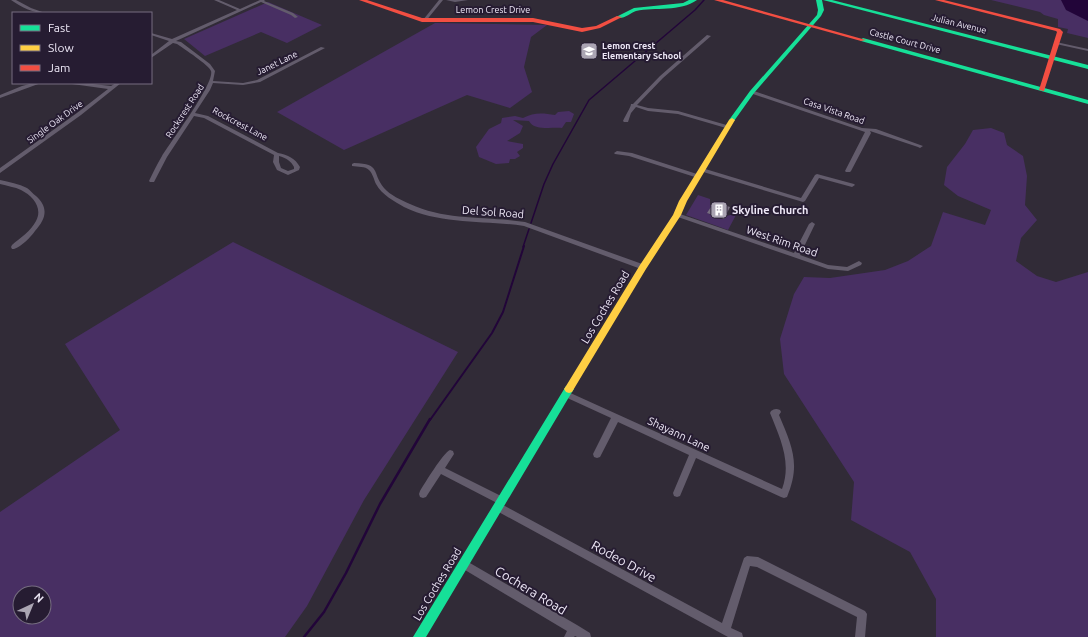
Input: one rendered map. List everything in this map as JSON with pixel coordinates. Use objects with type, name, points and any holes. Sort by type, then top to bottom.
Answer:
[{"type":"street","points":[[13,0],[30,9],[40,12]]},
{"type":"street","points":[[216,0],[240,10]]},
{"type":"street","name":"Lemon Crest Drive","points":[[362,0],[424,21],[533,20],[571,29],[585,30],[598,27],[634,10],[684,4],[694,0]]},
{"type":"street","points":[[424,21],[441,0]]},
{"type":"street","points":[[448,0],[466,0]]},
{"type":"street","name":"Castle Court Drive","points":[[717,0],[1088,102]]},
{"type":"street","name":"Los Coches Road","points":[[419,637],[643,266],[677,215],[681,204],[728,128],[752,92],[811,26],[821,12],[819,0]]},
{"type":"street","name":"Julian Avenue","points":[[826,0],[1088,67]]},
{"type":"street","points":[[938,0],[1058,30],[1060,32],[1058,43],[1042,90]]},
{"type":"street","points":[[152,56],[173,40],[262,1],[296,17]]},
{"type":"street","name":"Rockcrest Road","points":[[152,34],[179,43],[208,65],[213,71],[212,82],[193,114],[164,157],[152,181]]},
{"type":"street","points":[[626,120],[627,114],[641,96],[709,36]]},
{"type":"street","points":[[1058,43],[1088,50]]},
{"type":"street","name":"Janet Lane","points":[[212,82],[243,84],[258,81],[323,48]]},
{"type":"street","points":[[0,96],[36,84]]},
{"type":"street","points":[[80,84],[112,88]]},
{"type":"street","name":"Single Oak Drive","points":[[0,171],[118,84]]},
{"type":"street","name":"Casa Vista Road","points":[[752,92],[863,129],[868,133],[848,171]]},
{"type":"street","points":[[633,105],[653,110],[678,113],[728,128]]},
{"type":"street","name":"Rockcrest Lane","points":[[193,114],[206,117],[277,154]]},
{"type":"street","points":[[863,129],[874,130],[920,146]]},
{"type":"street","points":[[617,153],[630,154],[803,200],[817,176],[852,185]]},
{"type":"street","name":"Del Sol Road","points":[[354,165],[362,165],[372,170],[375,173],[379,184],[386,192],[406,205],[430,215],[450,219],[507,221],[526,224],[643,266]]},
{"type":"street","points":[[0,182],[22,188],[39,200],[42,206],[42,216],[37,226],[28,236],[14,247]]},
{"type":"street","name":"West Rim Road","points":[[677,215],[828,267],[848,269],[859,263]]},
{"type":"street","points":[[796,256],[812,224]]},
{"type":"street","name":"Shayann Lane","points":[[566,394],[784,494],[790,478],[790,462],[787,447],[774,413],[777,412]]},
{"type":"street","points":[[597,454],[616,417]]},
{"type":"street","points":[[677,493],[694,453]]},
{"type":"street","points":[[423,494],[450,454]]},
{"type":"street","name":"Rodeo Drive","points":[[439,469],[738,637]]},
{"type":"street","points":[[724,630],[747,561],[758,562],[862,614],[860,637]]},
{"type":"street","name":"Cochera Road","points":[[464,564],[571,633],[586,637]]},
{"type":"shaded area","points":[[991,0],[1088,0],[1088,38],[1067,33],[1068,29],[1058,27],[1058,19],[1044,15],[1040,12]]},
{"type":"shaded area","points":[[1061,0],[1088,0],[1088,21],[1066,10]]},
{"type":"shaded area","points":[[268,2],[322,25],[287,43],[261,32],[205,56],[184,39]]},
{"type":"shaded area","points":[[435,23],[547,25],[531,37],[524,67],[532,92],[510,108],[467,95],[344,150],[277,112]]},
{"type":"shaded area","points":[[569,111],[574,114],[571,122],[566,122],[562,128],[544,128],[535,126],[529,121],[513,120],[523,126],[520,133],[507,141],[523,144],[523,148],[517,152],[520,156],[515,159],[510,159],[509,163],[496,164],[479,157],[476,147],[489,129],[501,123],[502,118],[515,116],[523,118],[539,114],[555,115],[558,112]]},
{"type":"shaded area","points":[[991,128],[1004,133],[1007,145],[1023,156],[1027,176],[1025,205],[1037,220],[1021,238],[1016,261],[1037,276],[1056,282],[1088,272],[1088,637],[936,637],[936,599],[910,552],[851,520],[854,482],[784,374],[780,339],[794,294],[804,277],[830,278],[885,270],[908,261],[931,246],[943,212],[985,225],[991,210],[958,196],[944,185],[947,167],[965,144],[973,130]]},
{"type":"shaded area","points":[[698,195],[710,199],[711,206],[708,213],[715,218],[724,219],[726,216],[736,215],[728,230],[686,215]]},
{"type":"shaded area","points":[[233,242],[458,352],[364,500],[307,606],[285,637],[0,637],[0,512],[120,430],[65,344]]},
{"type":"building","name":"Skyline Church","points":[[714,202],[730,207],[724,219],[707,213]]},
{"type":"waterway","points":[[531,223],[544,184],[553,164],[589,100],[695,10],[704,0]]},
{"type":"waterway","points":[[523,247],[529,229]]},
{"type":"waterway","points":[[430,420],[492,333],[503,312],[524,246]]},
{"type":"waterway","points":[[304,637],[324,612],[346,573],[380,504],[430,419]]},
{"type":"traffic: fast","points":[[619,17],[634,10],[684,4],[694,0]]},
{"type":"traffic: fast","points":[[732,120],[752,92],[819,15],[821,10],[819,0]]},
{"type":"traffic: fast","points":[[826,0],[1088,67]]},
{"type":"traffic: fast","points":[[863,40],[1088,102]]},
{"type":"traffic: fast","points":[[419,637],[569,389]]},
{"type":"traffic: slow","points":[[569,389],[643,267],[677,215],[683,201],[732,120]]},
{"type":"traffic: jam","points":[[362,0],[422,20],[533,20],[582,30],[598,27],[619,17]]},
{"type":"traffic: jam","points":[[717,0],[863,40]]},
{"type":"traffic: jam","points":[[938,0],[1058,30],[1060,32],[1042,90]]},
{"type":"place","name":"Lemon Crest Elementary School","points":[[589,51]]},
{"type":"place","name":"Skyline Church","points":[[719,210]]}]
